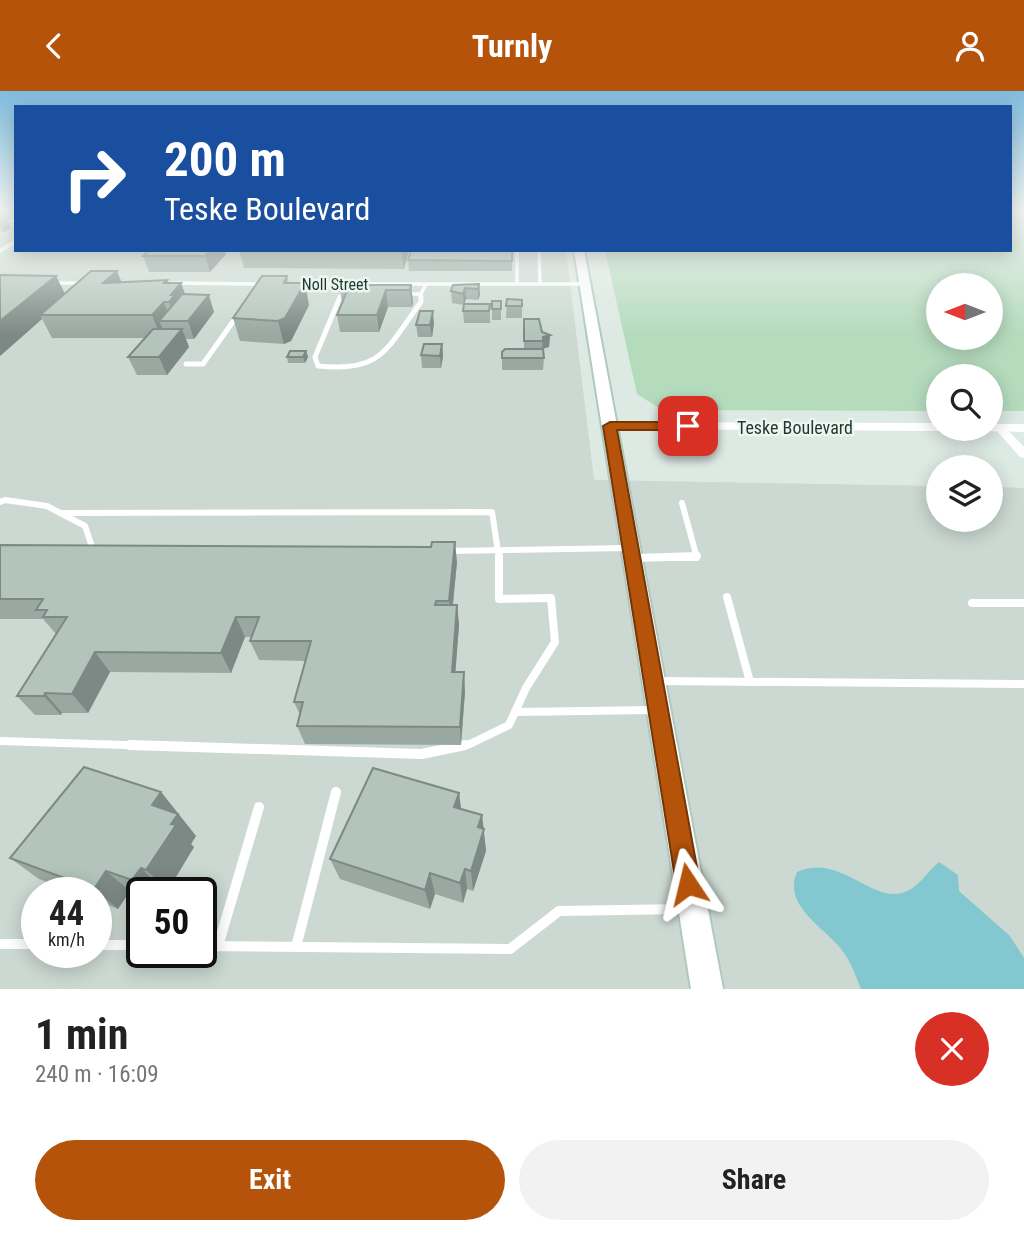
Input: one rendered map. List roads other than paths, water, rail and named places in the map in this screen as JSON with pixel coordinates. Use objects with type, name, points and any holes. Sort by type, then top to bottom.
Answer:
[{"type":"main road","points":[[579,252],[707,989]]},
{"type":"street","name":"Teske Boulevard","points":[[610,426],[926,427]]},
{"type":"street","points":[[1003,428],[1024,428]]},
{"type":"street","points":[[1003,435],[1024,454]]},
{"type":"lane","points":[[517,252],[517,284]]},
{"type":"lane","points":[[539,252],[540,284]]},
{"type":"lane","points":[[42,283],[84,283]]},
{"type":"lane","points":[[165,283],[271,284]]},
{"type":"lane","points":[[253,293],[259,284]]},
{"type":"lane","name":"Noll Street","points":[[296,284],[585,284]]},
{"type":"lane","points":[[346,284],[315,357],[318,366],[356,368],[372,365],[421,302],[421,294],[426,284]]},
{"type":"lane","points":[[342,293],[349,294]]},
{"type":"lane","points":[[397,294],[421,294]]},
{"type":"lane","points":[[186,364],[203,364],[240,311]]},
{"type":"lane","points":[[0,502],[5,500],[47,506],[85,526],[93,550],[105,551]]},
{"type":"lane","points":[[433,551],[630,553],[698,558],[682,503]]},
{"type":"lane","points":[[0,741],[422,754],[470,744],[509,725],[555,642],[551,598],[499,599],[499,550],[492,512],[60,513]]},
{"type":"lane","points":[[727,597],[750,682]]},
{"type":"lane","points":[[972,603],[1024,603]]},
{"type":"lane","points":[[652,681],[1024,684]]},
{"type":"lane","points":[[515,712],[658,711]]},
{"type":"lane","points":[[296,947],[337,792]]},
{"type":"lane","points":[[259,807],[218,946],[510,949],[559,911],[692,908]]},
{"type":"lane","points":[[0,944],[21,944]]},
{"type":"water","points":[[939,862],[958,875],[959,891],[1010,936],[1024,958],[1024,989],[861,989],[844,954],[807,915],[795,895],[797,872],[814,868],[829,869],[884,893],[898,894],[915,886]]}]
